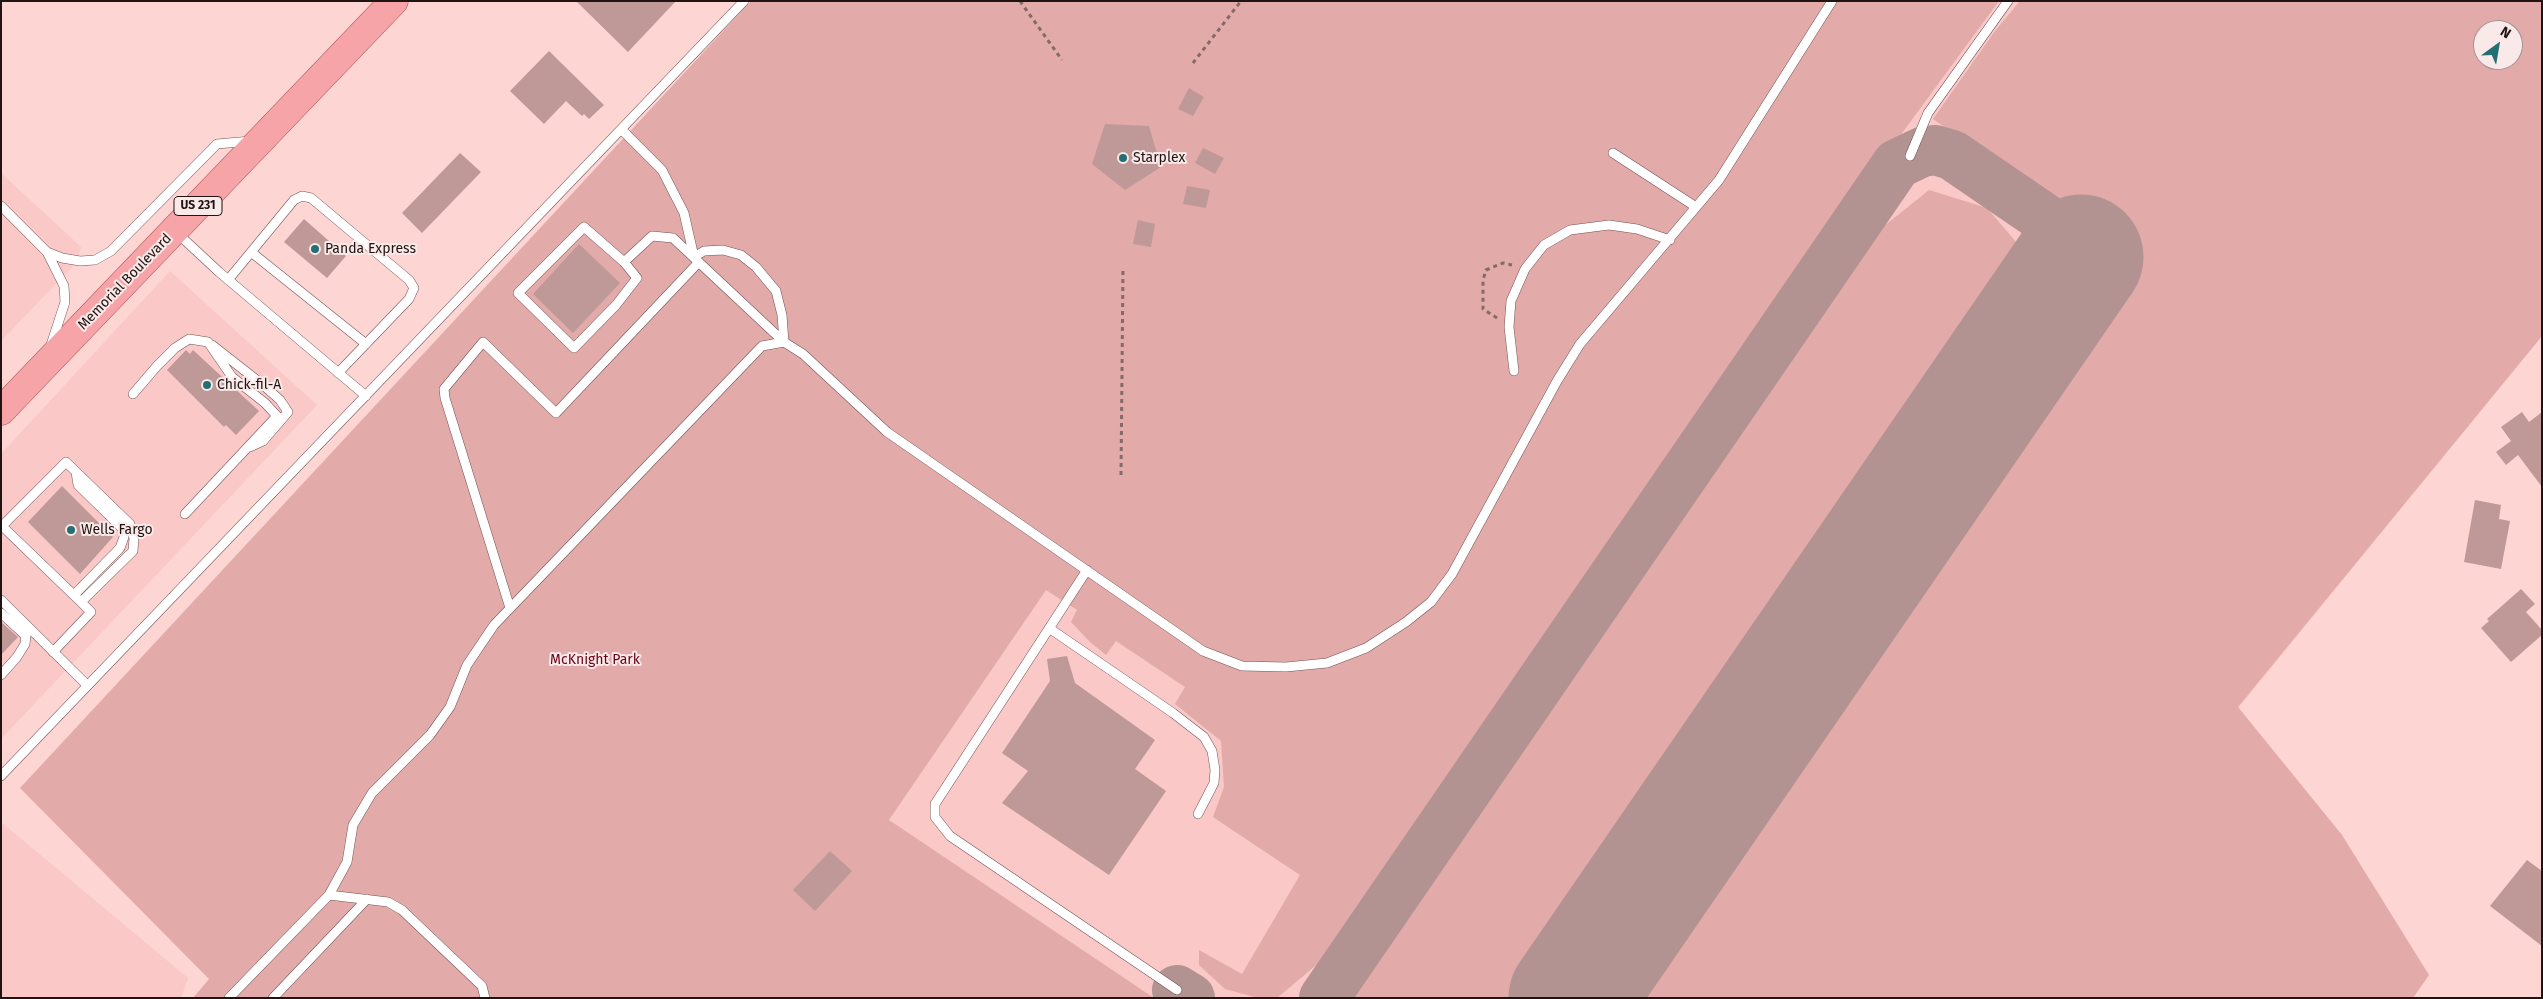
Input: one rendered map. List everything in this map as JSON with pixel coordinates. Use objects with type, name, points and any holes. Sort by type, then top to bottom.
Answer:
[{"type":"main road","name":"Memorial Boulevard","points":[[1,411],[394,1]]},
{"type":"lane","points":[[1,776],[744,1]]},
{"type":"lane","points":[[624,262],[652,236],[673,238],[784,342],[803,354],[887,432],[1204,651],[1242,666],[1286,667],[1327,663],[1366,648],[1406,622],[1431,602],[1452,574],[1557,381],[1580,344],[1670,240],[1718,180],[1832,1]]},
{"type":"lane","points":[[1910,156],[1928,113],[2008,1]]},
{"type":"lane","points":[[622,130],[662,170],[684,213],[696,260]]},
{"type":"lane","points":[[47,252],[62,258],[80,261],[95,260],[110,252],[216,144],[262,139]]},
{"type":"lane","points":[[1613,153],[1696,208]]},
{"type":"lane","points":[[228,280],[294,200],[302,196],[311,198],[409,280],[414,288],[409,298],[338,373]]},
{"type":"lane","points":[[1,206],[47,252],[64,286],[65,302],[44,366]]},
{"type":"lane","points":[[1514,370],[1509,327],[1510,301],[1525,269],[1544,245],[1570,230],[1609,225],[1637,229],[1670,240]]},
{"type":"lane","points":[[584,227],[624,262],[637,278],[616,305],[574,348],[518,293],[584,227]]},
{"type":"lane","points":[[174,230],[228,280],[366,396]]},
{"type":"lane","points":[[510,608],[445,398],[444,389],[483,342],[556,413],[704,251],[723,250],[741,254],[756,267],[776,291],[782,315],[784,342]]},
{"type":"lane","points":[[252,252],[366,344]]},
{"type":"lane","points":[[133,394],[176,348],[189,338],[208,342],[226,354],[263,385],[280,400],[288,412],[263,441],[245,449]]},
{"type":"lane","points":[[185,514],[276,416],[265,403],[232,376],[208,342]]},
{"type":"lane","points":[[229,998],[329,895],[347,862],[353,825],[372,793],[430,735],[450,707],[467,665],[494,625],[762,346],[784,342]]},
{"type":"lane","points":[[53,652],[91,612],[2,526],[66,462],[130,524],[134,538],[133,550],[81,602]]},
{"type":"lane","points":[[74,595],[120,548],[124,537],[124,530],[78,485],[76,472]]},
{"type":"lane","points":[[1087,570],[935,804],[935,817],[950,836],[1177,990]]},
{"type":"lane","points":[[1,600],[87,685]]},
{"type":"lane","points":[[1,613],[26,636],[25,644],[1,675]]},
{"type":"lane","points":[[1049,628],[1173,713],[1204,737],[1212,751],[1215,770],[1214,783],[1198,814]]},
{"type":"lane","points":[[329,895],[388,902],[402,910],[482,986],[485,998]]},
{"type":"lane","points":[[274,998],[366,899]]},
{"type":"path","points":[[1020,1],[1062,60]]},
{"type":"path","points":[[1193,64],[1242,1]]},
{"type":"path","points":[[1509,327],[1483,309],[1483,280],[1486,270],[1503,263],[1525,269]]},
{"type":"path","points":[[1121,475],[1123,267]]},
{"type":"shaded area","points":[[1919,1],[2542,1],[2542,336],[2186,772],[1985,998],[1142,998],[889,820],[1045,589],[1223,709]]},
{"type":"shaded area","points":[[1,173],[81,247],[77,262],[1,341]]},
{"type":"shaded area","points":[[170,271],[317,405],[1,739],[1,454]]},
{"type":"shaded area","points":[[1,822],[188,978],[181,998],[1,998]]},
{"type":"green space","name":"McKnight Park","points":[[751,1],[1999,1],[1817,249],[1339,946],[1277,998],[1258,998],[1225,989],[1199,965],[1199,950],[1242,974],[1300,875],[1213,817],[1224,787],[1221,741],[1175,704],[1185,687],[1116,641],[1106,655],[1090,642],[1071,622],[1077,610],[1046,590],[889,820],[1154,998],[193,998],[209,979],[20,788]]},
{"type":"green space","points":[[2020,1],[2542,1],[2542,336],[2238,707],[2342,835],[2429,975],[2413,998],[1621,998],[2131,258],[1933,119],[1995,31]]},
{"type":"green space","points":[[1929,190],[1987,208],[2028,256],[1783,616],[1518,998],[1343,998],[1858,247]]},
{"type":"building","points":[[576,1],[676,1],[628,52]]},
{"type":"building","points":[[549,51],[604,105],[589,119],[584,114],[582,116],[566,101],[544,124],[510,91]]},
{"type":"building","points":[[1189,88],[1204,97],[1193,116],[1178,109]]},
{"type":"building","points":[[1105,124],[1149,126],[1161,167],[1125,190],[1092,164]]},
{"type":"building","points":[[1203,148],[1224,158],[1215,174],[1195,163]]},
{"type":"building","points":[[460,153],[481,172],[422,233],[402,213]]},
{"type":"building","points":[[1187,186],[1210,190],[1206,208],[1183,204]]},
{"type":"building","name":"Panda Express","points":[[304,219],[346,256],[327,278],[284,242]]},
{"type":"building","points":[[1138,220],[1155,224],[1151,247],[1133,244]]},
{"type":"building","points":[[579,244],[620,283],[573,333],[533,294]]},
{"type":"building","points":[[186,350],[190,354],[193,350],[259,411],[236,435],[226,425],[224,427],[167,370]]},
{"type":"building","points":[[2522,412],[2529,422],[2542,412],[2542,487],[2518,455],[2506,465],[2496,452],[2511,441],[2501,427]]},
{"type":"building","name":"Wells Fargo","points":[[62,486],[113,537],[80,574],[28,522]]},
{"type":"building","points":[[2475,500],[2501,505],[2499,519],[2510,521],[2501,569],[2464,562]]},
{"type":"building","points":[[2521,589],[2535,604],[2526,612],[2542,630],[2542,635],[2511,662],[2481,628],[2489,621],[2487,619]]},
{"type":"building","points":[[1,622],[18,637],[1,655]]},
{"type":"building","points":[[1067,656],[1075,683],[1155,740],[1135,769],[1166,791],[1109,875],[1002,803],[1028,771],[1002,753],[1050,681],[1047,659]]},
{"type":"building","points":[[830,851],[852,871],[815,911],[793,890]]},
{"type":"building","points":[[2527,860],[2542,871],[2542,946],[2490,906]]},
{"type":"taxiway","points":[[1324,998],[1897,164],[1922,152],[1935,150],[1952,155],[2050,222],[2081,257]]},
{"type":"taxiway","points":[[1177,990],[1190,998]]},
{"type":"runway","points":[[1571,998],[2081,257]]},
{"type":"place","name":"Starplex","points":[[1123,158]]},
{"type":"place","name":"Panda Express","points":[[315,249]]},
{"type":"place","name":"Chick-fil-A","points":[[207,385]]},
{"type":"place","name":"Wells Fargo","points":[[71,530]]}]
